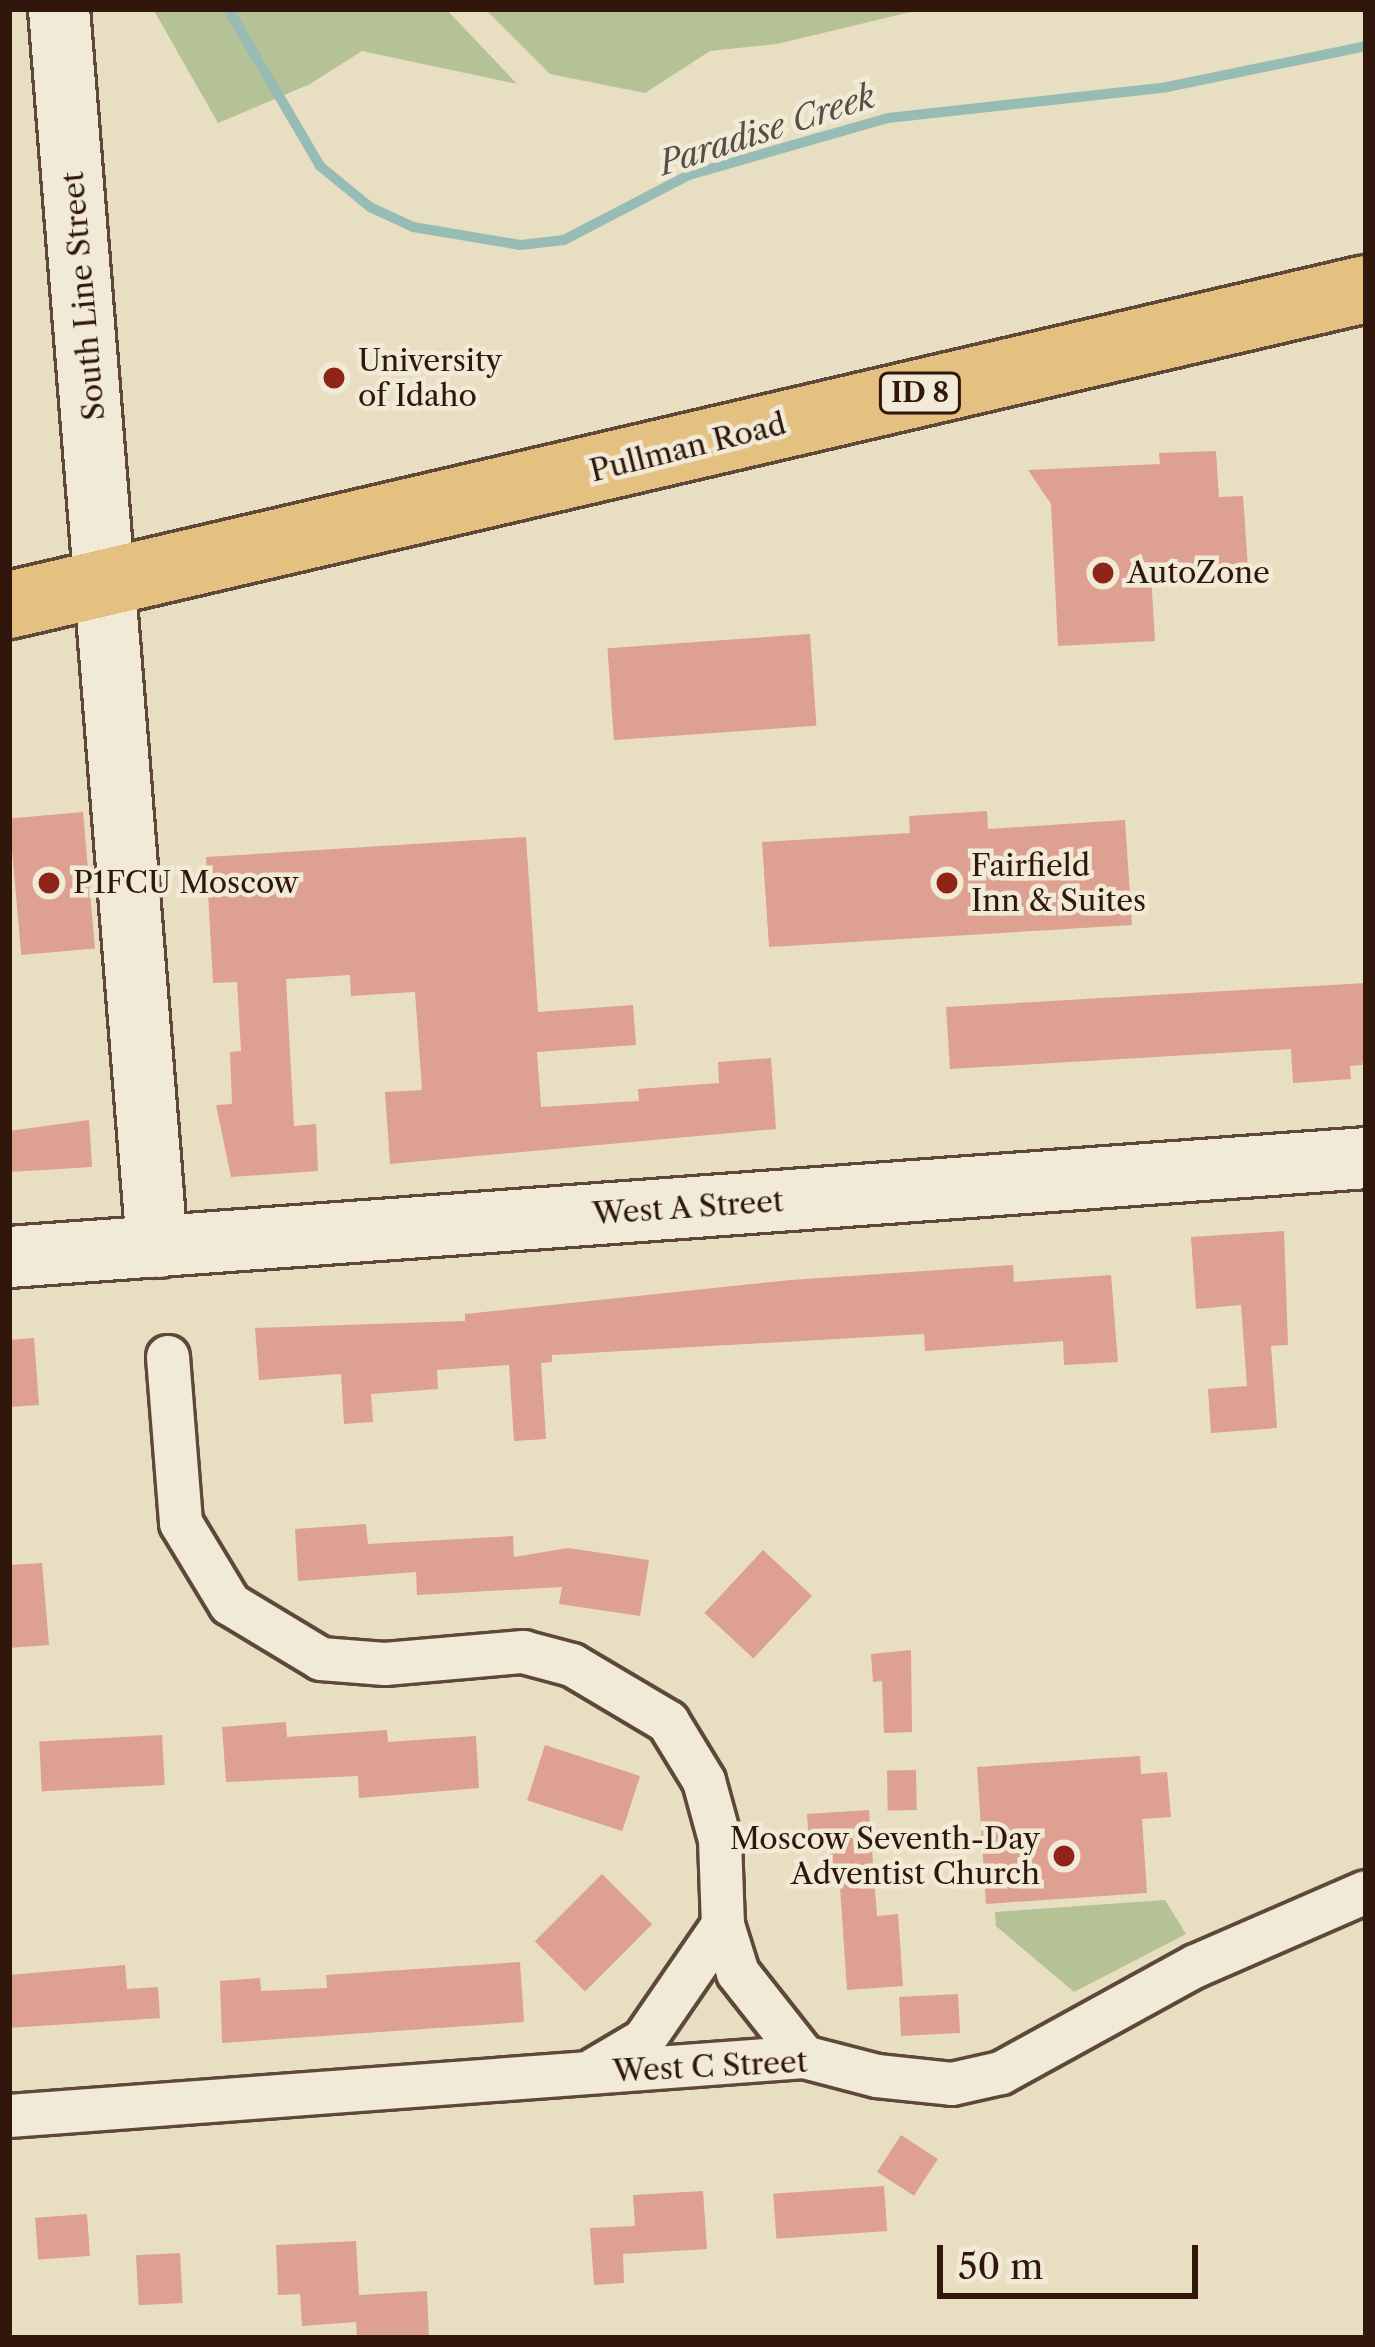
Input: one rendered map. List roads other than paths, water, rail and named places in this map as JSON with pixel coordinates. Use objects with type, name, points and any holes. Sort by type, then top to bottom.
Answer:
[{"type":"main road","name":"Pullman Road","points":[[9,605],[1366,289]]},
{"type":"street","name":"South Line Street","points":[[59,9],[109,583],[142,1045]]},
{"type":"street","points":[[9,1238],[82,1226],[116,1211],[136,1173],[142,1045]]},
{"type":"street","points":[[142,1045],[157,1247]]},
{"type":"street","name":"West A Street","points":[[9,1257],[1366,1158]]},
{"type":"street","points":[[168,1357],[181,1523],[230,1604],[321,1659],[385,1664],[523,1652],[606,1679],[668,1722],[704,1780],[720,1840],[722,1925],[747,1987],[804,2057]]},
{"type":"street","name":"West C Street","points":[[9,2116],[804,2057],[912,2082],[1001,2073],[1196,1966],[1366,1892]]},
{"type":"street","points":[[590,2072],[644,2040],[722,1925]]},
{"type":"waterway","name":"Paradise Creek","points":[[228,9],[320,166],[370,207],[413,227],[521,245],[564,240],[689,175],[888,118],[1167,87],[1366,46]]},
{"type":"place","name":"University of Idaho","points":[[334,378]]},
{"type":"place","name":"AutoZone","points":[[1103,573]]},
{"type":"place","name":"P1FCU Moscow","points":[[49,883]]},
{"type":"place","name":"Fairfield Inn & Suites","points":[[947,883]]},
{"type":"place","name":"Moscow Seventh-Day Adventist Church","points":[[1064,1856]]}]
